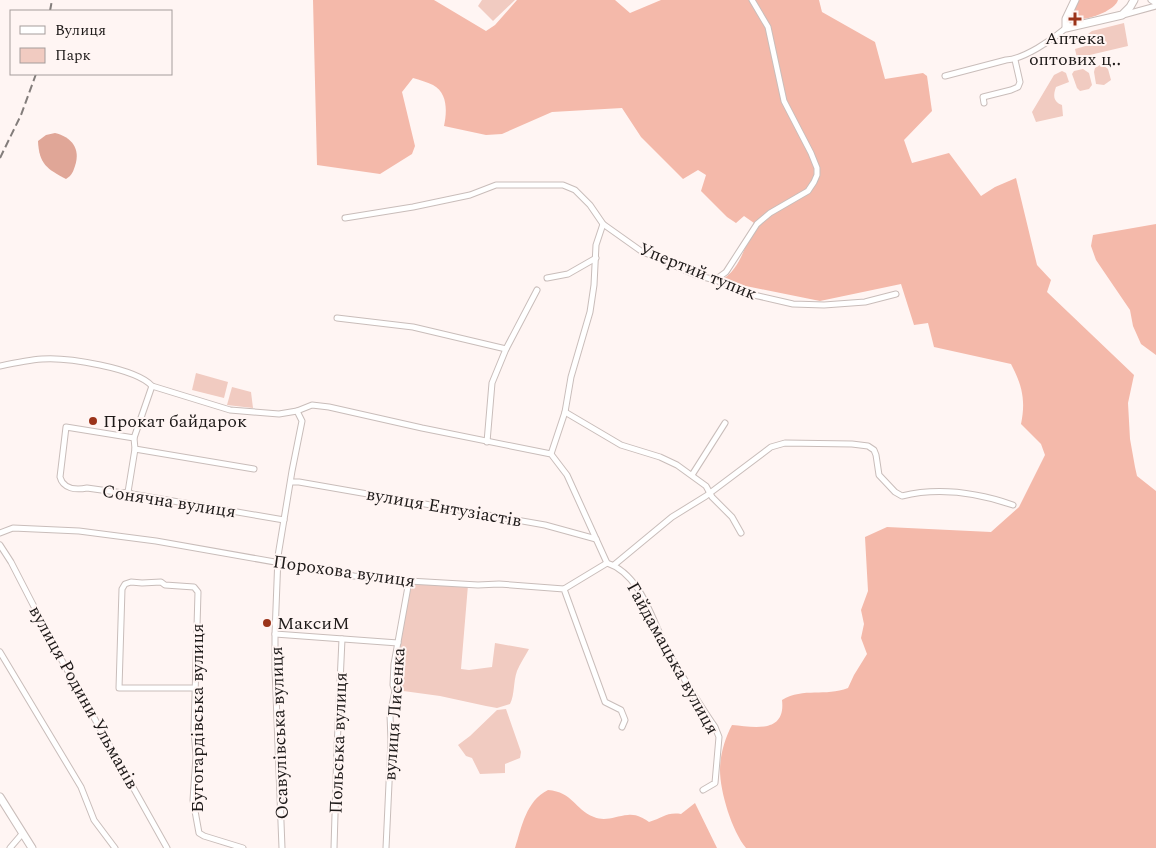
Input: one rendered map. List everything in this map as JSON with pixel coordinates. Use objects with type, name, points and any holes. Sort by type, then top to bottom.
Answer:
[{"type":"street","points":[[715,280],[726,272],[757,224],[770,213],[808,191],[816,176],[817,168],[784,101],[768,27],[752,0]]},
{"type":"street","points":[[1066,28],[1066,19],[1075,0]]},
{"type":"street","points":[[1122,15],[1130,8],[1134,0]]},
{"type":"street","points":[[945,76],[1006,60],[1015,60],[1066,28],[1156,5],[1151,0]]},
{"type":"street","points":[[984,103],[983,97],[1018,87],[1020,82],[1015,60]]},
{"type":"street","name":"Упертий тупик","points":[[345,218],[470,195],[496,185],[562,185],[575,190],[603,224],[641,251],[754,295],[793,304],[824,305],[860,303],[896,294]]},
{"type":"street","points":[[551,454],[565,412],[570,378],[590,312],[596,245],[603,224]]},
{"type":"street","points":[[547,278],[568,274],[596,258]]},
{"type":"street","points":[[487,442],[492,383],[506,349],[537,290]]},
{"type":"street","points":[[337,318],[413,327],[506,349]]},
{"type":"street","points":[[0,366],[42,359],[62,359],[131,373],[147,380],[152,386],[230,410],[279,414],[312,406],[329,407],[487,442],[551,454],[567,475],[606,563],[564,589],[604,702],[621,710],[625,720],[622,727]]},
{"type":"street","points":[[128,492],[135,450],[134,438],[152,386]]},
{"type":"street","name":"Осавулівська вулиця","points":[[282,848],[274,669],[275,634],[278,562],[302,421],[297,411]]},
{"type":"street","points":[[565,412],[621,444],[677,464],[706,486],[712,497],[732,517],[741,533]]},
{"type":"street","points":[[692,475],[725,423]]},
{"type":"street","name":"Сонячна вулиця","points":[[134,438],[66,427],[60,477],[62,484],[123,493],[128,492],[284,520]]},
{"type":"street","points":[[614,565],[672,517],[706,496],[771,447],[785,443],[868,446],[874,450],[880,475],[895,492],[902,496],[950,491],[963,492],[1013,505]]},
{"type":"street","points":[[135,450],[254,470]]},
{"type":"street","name":"вулиця Ентузіастів","points":[[291,482],[545,525],[596,539]]},
{"type":"street","name":"Порохова вулиця","points":[[0,533],[12,528],[79,531],[156,541],[354,576],[410,582],[499,584],[564,589]]},
{"type":"street","name":"вулиця Родини Ульманів","points":[[0,546],[167,848]]},
{"type":"street","name":"Гайдамацька вулиця","points":[[606,563],[614,565],[626,574],[636,587],[671,656],[715,726],[719,737],[715,783],[703,790]]},
{"type":"street","name":"Бугогардівська вулиця","points":[[195,688],[119,688],[122,589],[126,584],[131,582],[161,582],[165,585],[194,587],[198,592],[194,730],[196,756],[193,800],[199,833],[243,848]]},
{"type":"street","name":"вулиця Лисенка","points":[[386,848],[391,740],[390,716],[395,691],[393,685],[394,664],[410,582]]},
{"type":"street","points":[[275,634],[398,643]]},
{"type":"street","name":"Польська вулиця","points":[[334,848],[342,639]]},
{"type":"street","points":[[0,652],[81,787],[94,820],[115,848]]},
{"type":"street","points":[[0,797],[32,848]]},
{"type":"street","points":[[10,848],[22,834]]},
{"type":"green space","points":[[482,0],[515,0],[493,21],[478,6]]},
{"type":"green space","points":[[1124,23],[1128,46],[1077,58],[1075,49],[1089,45],[1088,34],[1092,31]]},
{"type":"green space","points":[[1100,65],[1108,69],[1111,80],[1104,85],[1096,84],[1094,72],[1095,68]]},
{"type":"green space","points":[[1083,69],[1089,73],[1092,85],[1089,89],[1080,91],[1072,74],[1074,71]]},
{"type":"green space","points":[[1062,71],[1066,73],[1069,82],[1056,87],[1054,95],[1055,100],[1062,105],[1063,116],[1036,122],[1032,112],[1054,75]]},
{"type":"green space","points":[[196,373],[228,382],[224,398],[192,390]]},
{"type":"green space","points":[[232,387],[251,392],[253,408],[227,405]]},
{"type":"green space","points":[[415,584],[468,585],[461,669],[469,670],[492,667],[495,643],[529,649],[517,671],[510,704],[497,708],[440,696],[396,690],[394,687],[395,665],[409,592]]},
{"type":"green space","points":[[506,709],[521,752],[520,758],[505,764],[505,773],[480,774],[472,758],[466,756],[458,745],[497,710]]},
{"type":"shaded area","points":[[313,0],[434,0],[486,31],[495,25],[517,0],[615,0],[630,13],[661,0],[819,0],[822,12],[875,42],[885,79],[923,73],[927,76],[932,111],[904,140],[912,163],[949,153],[981,196],[995,187],[1016,178],[1037,265],[1051,280],[1047,292],[1134,375],[1128,403],[1130,439],[1135,467],[1137,476],[1156,491],[1156,848],[746,848],[736,832],[722,789],[720,764],[727,735],[732,725],[759,727],[774,723],[779,719],[782,711],[782,700],[790,696],[839,691],[848,688],[867,654],[861,638],[864,624],[861,610],[868,591],[865,537],[887,527],[991,532],[1019,507],[1045,455],[1041,444],[1021,424],[1022,393],[1011,364],[934,347],[928,323],[914,325],[901,284],[820,301],[736,284],[732,286],[724,282],[723,279],[739,261],[754,223],[744,216],[736,223],[727,217],[701,191],[706,175],[698,170],[683,179],[641,137],[622,108],[552,112],[502,134],[486,135],[444,126],[446,109],[444,98],[438,88],[413,78],[402,92],[415,146],[412,154],[380,174],[317,165]]},
{"type":"shaded area","points":[[1078,0],[1118,0],[1116,4],[1105,12],[1077,19],[1072,18],[1072,13]]},
{"type":"shaded area","points":[[55,133],[70,140],[76,149],[77,160],[75,166],[70,176],[66,179],[49,169],[40,155],[38,141],[46,135]]},
{"type":"shaded area","points":[[1156,224],[1156,355],[1141,344],[1133,326],[1130,310],[1096,260],[1091,246],[1093,235]]},
{"type":"shaded area","points":[[548,790],[563,794],[587,814],[603,819],[631,815],[649,822],[668,815],[681,814],[695,803],[717,848],[515,848],[530,807]]},
{"type":"railway","points":[[50,10],[52,0]]},
{"type":"railway","points":[[0,158],[21,115],[36,75]]},
{"type":"place","name":"Аптека оптових ц‥","points":[[1075,19]]},
{"type":"place","name":"Прокат байдарок","points":[[93,421]]},
{"type":"place","name":"МаксиМ","points":[[267,623]]}]
